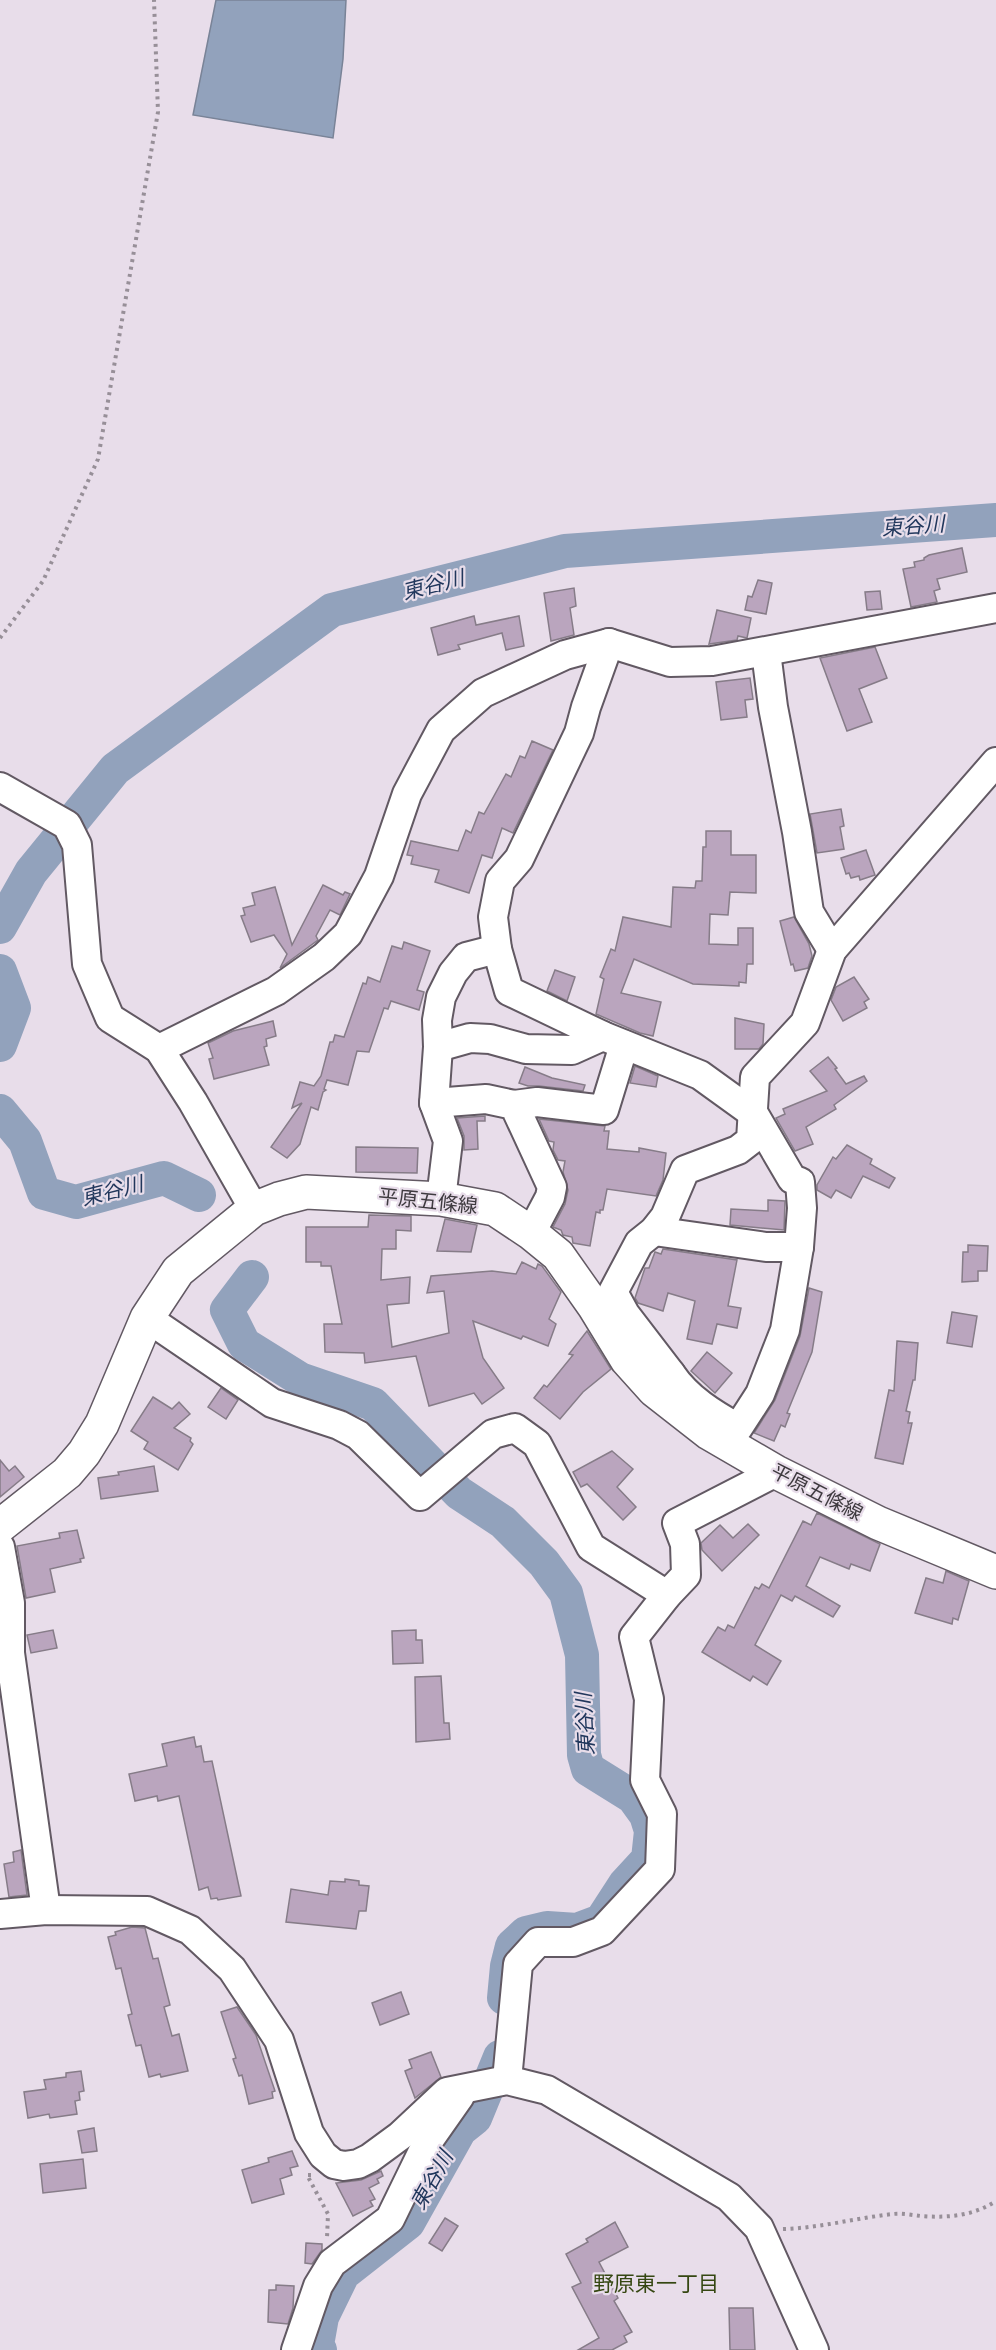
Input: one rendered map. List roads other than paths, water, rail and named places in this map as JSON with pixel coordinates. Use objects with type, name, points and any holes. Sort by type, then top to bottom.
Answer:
[{"type":"main road","name":"平原五條線","points":[[0,1526],[67,1473],[84,1453],[102,1424],[147,1318],[178,1271],[254,1209],[306,1192],[441,1199],[495,1209],[531,1233],[558,1255],[594,1306],[627,1360],[662,1382],[709,1433],[776,1472],[878,1523],[996,1572]]},
{"type":"street","points":[[159,1049],[276,991],[324,957],[348,934],[379,876],[407,794],[441,730],[483,693],[565,655],[609,643],[670,662],[712,661],[996,608]]},
{"type":"street","points":[[609,643],[579,733],[519,859],[500,881],[494,917],[497,949],[509,991],[613,1041],[700,1075],[754,1114],[792,1179],[800,1182],[802,1208],[800,1247],[785,1330],[760,1394],[738,1428],[715,1415],[680,1388],[662,1382],[613,1292],[639,1243],[654,1231],[665,1217],[685,1170],[738,1150],[751,1140],[754,1114],[755,1077],[805,1023],[832,950],[996,762]]},
{"type":"street","points":[[766,652],[773,707],[797,832],[809,912],[832,950]]},
{"type":"street","points":[[0,787],[68,825],[77,845],[87,964],[110,1018],[159,1049],[193,1102],[254,1209]]},
{"type":"street","points":[[441,1199],[448,1141],[435,1103],[437,1020],[441,998],[453,973],[466,957],[497,949]]},
{"type":"street","points":[[438,1047],[470,1038],[490,1039],[526,1049],[572,1050],[613,1041]]},
{"type":"street","points":[[435,1103],[486,1099],[514,1105],[537,1102],[604,1110],[613,1041]]},
{"type":"street","points":[[514,1105],[552,1187],[550,1197],[531,1233]]},
{"type":"street","points":[[654,1231],[766,1247],[800,1247]]},
{"type":"street","points":[[147,1318],[272,1403],[339,1425],[358,1435],[420,1496],[493,1434],[515,1428],[537,1444],[591,1547],[667,1595]]},
{"type":"street","points":[[507,2080],[518,1964],[538,1942],[573,1942],[602,1931],[660,1869],[662,1814],[645,1780],[649,1699],[634,1637],[686,1575],[685,1544],[677,1523],[776,1472]]},
{"type":"street","points":[[0,1547],[10,1603],[10,1653],[46,1910]]},
{"type":"street","points":[[0,1914],[46,1910],[147,1911],[190,1930],[232,1969],[279,2040],[309,2133],[323,2156],[334,2164],[344,2166],[358,2164],[370,2158],[400,2136],[447,2092],[507,2080],[547,2090],[729,2197],[763,2235],[814,2350]]},
{"type":"street","points":[[296,2350],[318,2286],[332,2263],[390,2219],[426,2143],[465,2089]]},
{"type":"water","points":[[216,0],[346,0],[343,59],[333,138],[193,115]]},
{"type":"waterway","name":"東谷川","points":[[0,927],[31,872],[115,769],[332,610],[565,551],[996,520]]},
{"type":"waterway","name":"東谷川","points":[[0,971],[14,1008],[0,1045]]},
{"type":"waterway","name":"東谷川","points":[[0,1111],[25,1141],[44,1193],[76,1202],[164,1178],[199,1195]]},
{"type":"waterway","name":"東谷川","points":[[252,1277],[227,1310],[244,1344],[300,1379],[373,1404],[459,1493],[503,1522],[544,1563],[566,1593],[582,1655],[584,1755],[588,1769],[633,1797],[646,1815],[651,1831],[648,1859],[625,1884],[601,1921],[577,1930],[547,1928],[526,1933],[512,1946],[507,1966],[504,1998]]},
{"type":"waterway","name":"東谷川","points":[[320,2350],[317,2345],[322,2317],[343,2274],[408,2223],[460,2130],[475,2118],[500,2057]]},
{"type":"district","name":"野原東一丁目","points":[[656,2284]]}]
